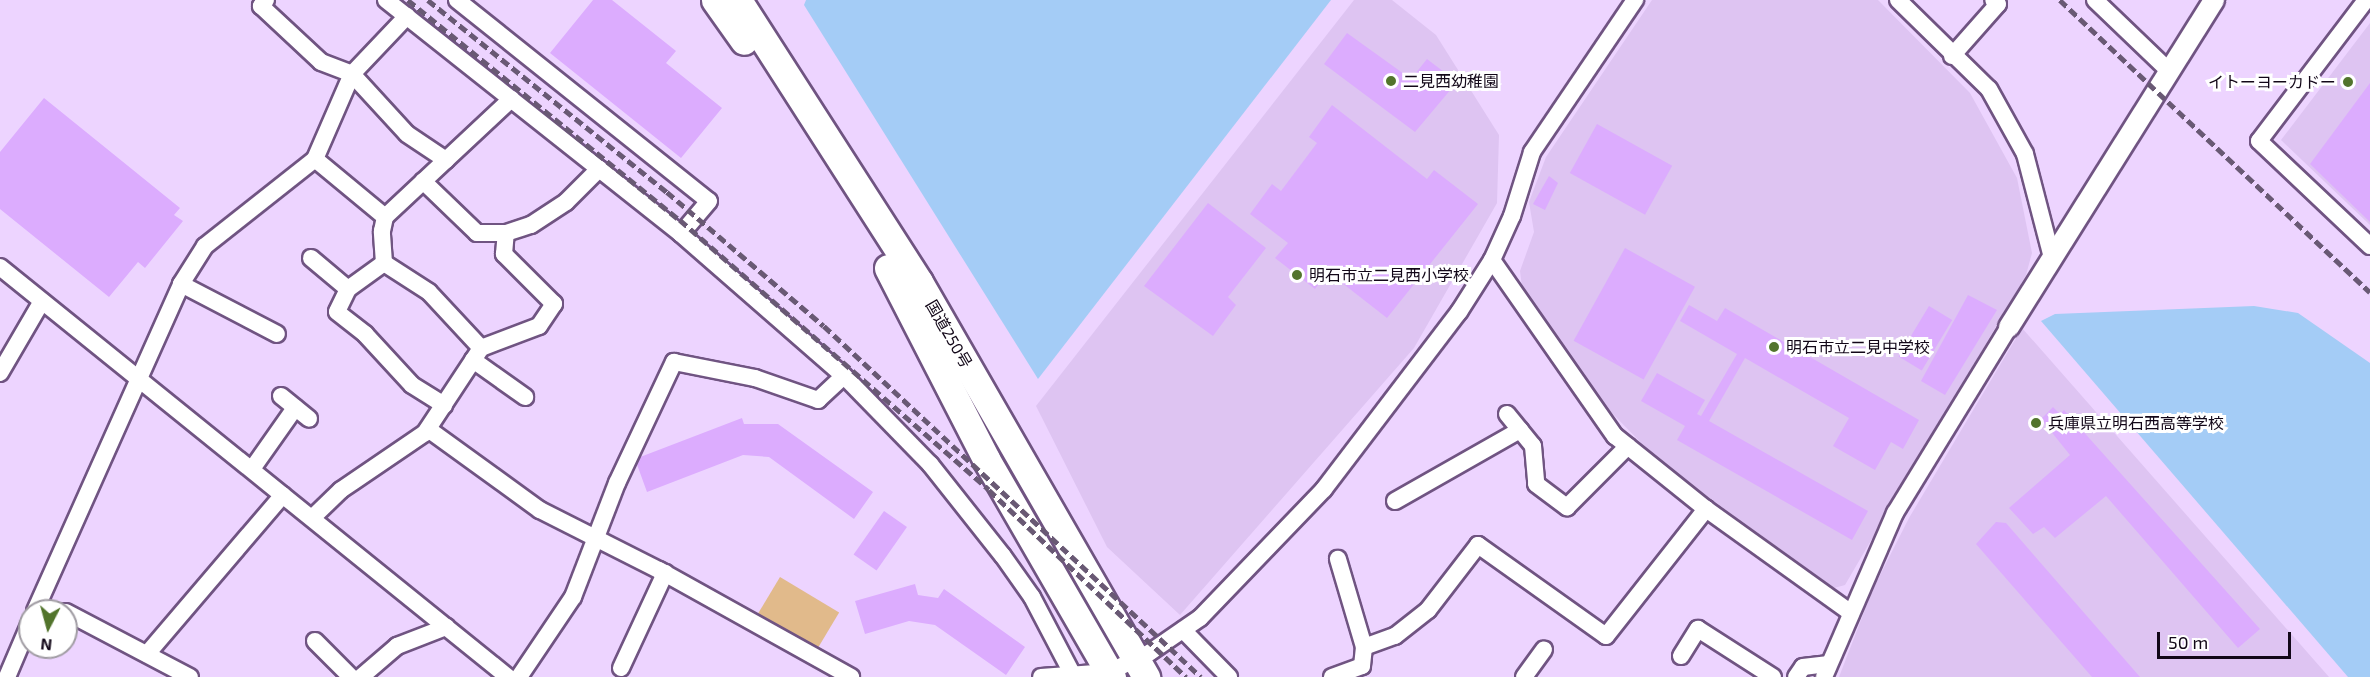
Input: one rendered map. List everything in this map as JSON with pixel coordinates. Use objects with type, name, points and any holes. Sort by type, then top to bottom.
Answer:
[{"type":"highway","name":"国道250号","points":[[715,0],[772,81],[902,290],[986,459],[1111,675]]},
{"type":"highway","name":"国道250号","points":[[738,0],[919,282],[1140,668]]},
{"type":"street","points":[[266,0],[261,6],[321,62],[352,74],[407,134],[446,160]]},
{"type":"street","points":[[386,0],[681,234],[844,376],[930,464],[1003,556],[1032,597],[1073,676]]},
{"type":"street","points":[[457,0],[709,201],[681,234]]},
{"type":"street","points":[[1041,677],[1111,675],[1140,668],[1200,618],[1323,489],[1459,312],[1492,260],[1512,216],[1532,152],[1635,0]]},
{"type":"street","points":[[1898,0],[1952,56],[1989,89],[2025,154],[2052,258]]},
{"type":"street","points":[[1952,56],[1998,4],[1993,0]]},
{"type":"street","points":[[2095,0],[2169,71]]},
{"type":"street","points":[[1796,677],[1803,668],[1827,670],[1850,612],[1895,513],[2214,0]]},
{"type":"street","points":[[2366,0],[2259,141],[2370,246]]},
{"type":"street","points":[[40,599],[137,376],[181,284],[206,246],[315,159],[352,74],[407,16]]},
{"type":"street","points":[[384,262],[385,217],[511,99]]},
{"type":"street","points":[[315,159],[385,217]]},
{"type":"street","points":[[423,181],[477,233],[506,232],[531,225],[566,202],[599,169]]},
{"type":"street","points":[[312,518],[341,490],[395,458],[428,429],[477,354],[539,326],[554,303],[504,254],[506,232]]},
{"type":"street","points":[[311,258],[348,289]]},
{"type":"street","points":[[1492,260],[1615,436],[1706,509],[1850,612]]},
{"type":"street","points":[[384,262],[348,289],[337,312],[365,334],[412,385],[444,405]]},
{"type":"street","points":[[384,262],[429,292],[477,354],[525,397]]},
{"type":"street","points":[[0,267],[508,677]]},
{"type":"street","points":[[181,284],[277,334]]},
{"type":"street","points":[[0,373],[42,301]]},
{"type":"street","points":[[519,677],[573,597],[598,540],[617,483],[674,362],[755,378],[818,400],[844,376]]},
{"type":"street","points":[[281,396],[309,419]]},
{"type":"street","points":[[252,469],[295,408]]},
{"type":"street","points":[[1508,414],[1533,446],[1536,484],[1567,507],[1628,447]]},
{"type":"street","points":[[428,429],[540,510],[665,573],[850,677]]},
{"type":"street","points":[[1395,501],[1521,430]]},
{"type":"street","points":[[147,654],[283,495]]},
{"type":"street","points":[[1364,647],[1395,636],[1428,610],[1478,545],[1606,636],[1706,509]]},
{"type":"street","points":[[1332,677],[1362,666],[1364,647],[1338,559]]},
{"type":"street","points":[[621,668],[665,573]]},
{"type":"street","points":[[78,618],[190,677]]},
{"type":"street","points":[[361,677],[398,646],[447,627]]},
{"type":"street","points":[[1681,656],[1698,629],[1773,677]]},
{"type":"street","points":[[1183,630],[1229,677]]},
{"type":"street","points":[[315,641],[351,677]]},
{"type":"street","points":[[1524,677],[1544,649]]},
{"type":"street","points":[[7,677],[18,651]]},
{"type":"shaded area","name":"明石市立二見西小学校","points":[[1354,0],[1392,0],[1436,35],[1499,135],[1497,203],[1414,348],[1180,615],[1107,547],[1036,406]]},
{"type":"shaded area","name":"明石市立二見中学校","points":[[1652,0],[1878,0],[1970,93],[2017,178],[2032,253],[2026,275],[1845,585],[1834,588],[1660,462],[1607,408],[1522,287],[1520,271],[1534,232],[1529,202],[1546,157]]},
{"type":"shaded area","name":"イトーヨーカドー","points":[[2370,23],[2370,225],[2281,140]]},
{"type":"shaded area","name":"兵庫県立明石西高等学校","points":[[2022,328],[2329,677],[1839,677],[1873,589],[1909,518]]},
{"type":"shaded area","points":[[780,577],[839,613],[817,649],[758,614]]},
{"type":"water","points":[[806,0],[1331,0],[1038,379],[804,5]]},
{"type":"water","points":[[2254,306],[2298,313],[2370,363],[2370,677],[2348,677],[2041,321],[2055,314]]},
{"type":"building","points":[[593,0],[612,0],[676,51],[666,63],[722,108],[681,158],[550,53]]},
{"type":"building","points":[[1347,33],[1411,79],[1427,59],[1457,82],[1415,132],[1324,64]]},
{"type":"building","points":[[2370,83],[2370,222],[2310,164]]},
{"type":"building","points":[[44,98],[180,208],[174,215],[183,221],[145,268],[138,262],[109,297],[0,209],[0,152]]},
{"type":"building","points":[[1332,105],[1427,179],[1434,170],[1478,204],[1387,318],[1328,272],[1315,289],[1275,258],[1288,243],[1250,214],[1272,184],[1281,191],[1317,143],[1309,137]]},
{"type":"building","points":[[1597,124],[1672,166],[1645,215],[1570,173]]},
{"type":"building","points":[[1549,176],[1558,183],[1545,210],[1533,204]]},
{"type":"building","points":[[1208,203],[1266,248],[1228,297],[1236,305],[1213,336],[1144,286]]},
{"type":"building","points":[[1625,248],[1695,287],[1644,379],[1574,341]]},
{"type":"building","points":[[1968,295],[1997,310],[1945,395],[1921,381]]},
{"type":"building","points":[[1689,305],[1717,321],[1725,308],[1919,420],[1903,449],[1891,442],[1875,470],[1833,446],[1849,418],[1745,358],[1709,421],[1868,511],[1852,540],[1677,440],[1685,426],[1641,401],[1657,373],[1705,400],[1697,414],[1701,416],[1737,354],[1680,321]]},
{"type":"building","points":[[1929,306],[1952,320],[1922,370],[1899,357]]},
{"type":"building","points":[[2053,407],[2060,414],[2064,410],[2260,629],[2238,648],[2106,496],[2055,538],[2044,527],[2033,534],[2009,508],[2070,455],[2041,419]]},
{"type":"building","points":[[742,418],[744,424],[778,424],[873,492],[854,519],[769,457],[743,455],[647,492],[635,459]]},
{"type":"building","points":[[884,511],[907,527],[877,570],[854,554]]},
{"type":"building","points":[[1996,522],[2006,523],[2140,677],[2092,677],[1976,544]]},
{"type":"building","points":[[915,584],[918,595],[938,598],[944,589],[1025,647],[1006,675],[935,625],[909,621],[865,634],[855,601]]},
{"type":"railway","points":[[408,0],[680,220],[989,490],[1186,677]]},
{"type":"railway","points":[[428,0],[667,192],[824,326],[1201,677]]},
{"type":"railway","points":[[2060,0],[2370,292]]},
{"type":"place","name":"二見西幼稚園","points":[[1391,81]]},
{"type":"place","name":"イトーヨーカドー","points":[[2348,82]]},
{"type":"place","name":"明石市立二見西小学校","points":[[1297,275]]},
{"type":"place","name":"明石市立二見中学校","points":[[1774,347]]},
{"type":"place","name":"兵庫県立明石西高等学校","points":[[2036,423]]}]
